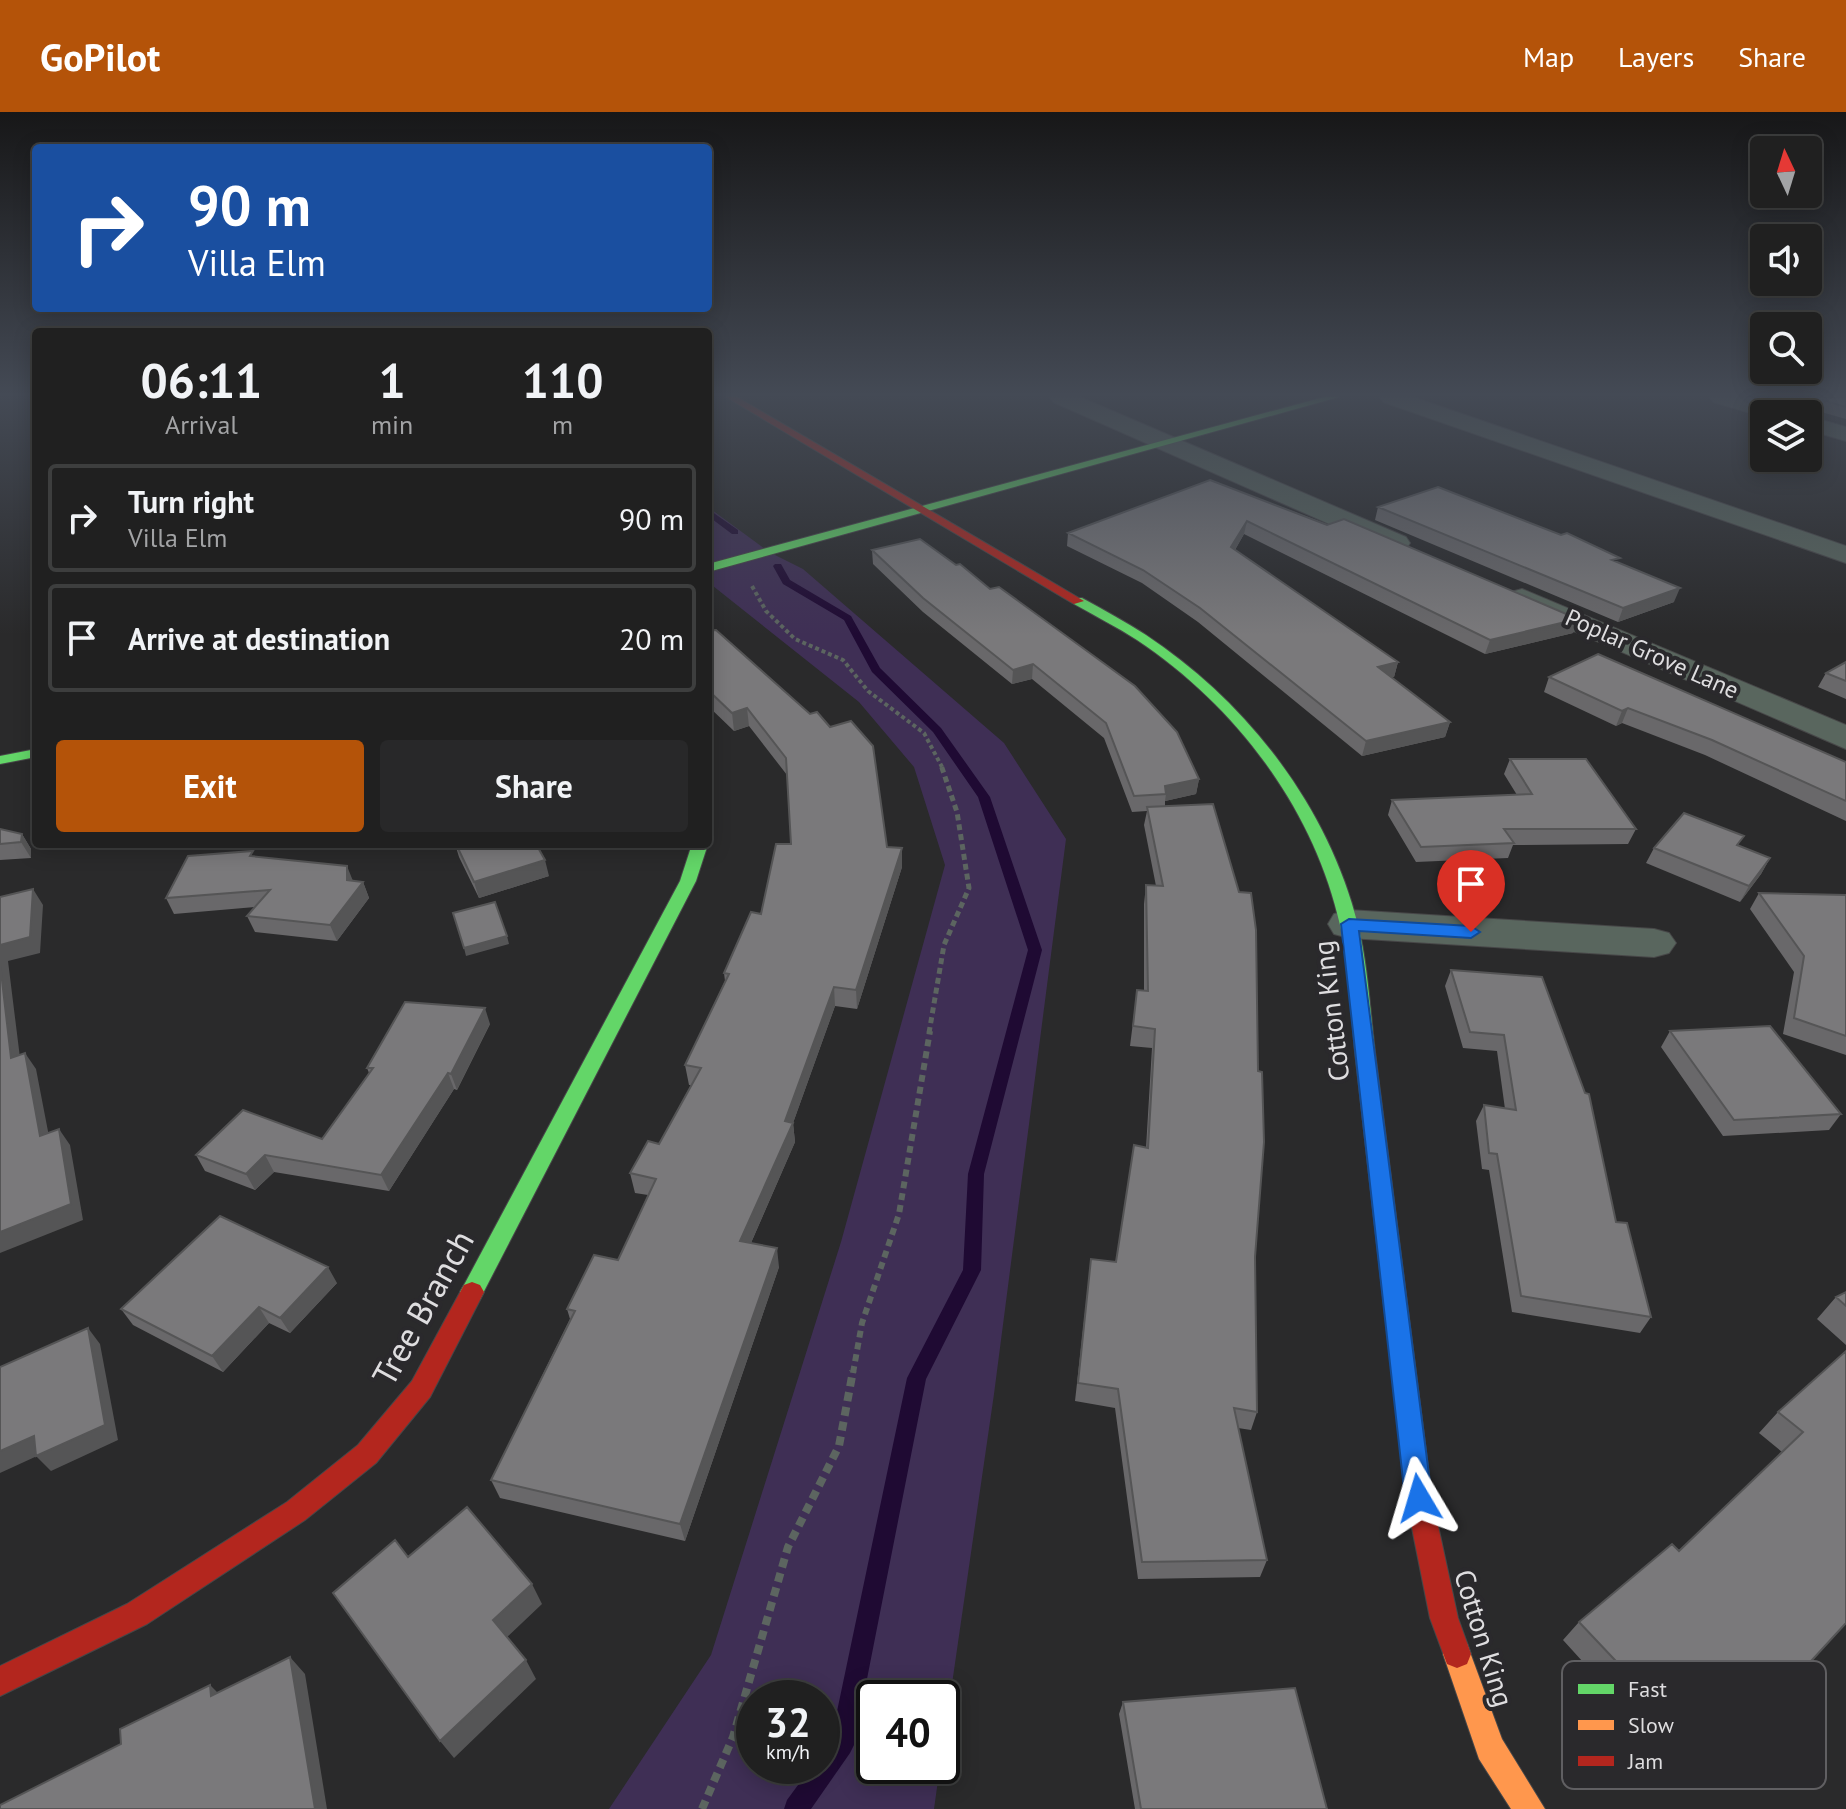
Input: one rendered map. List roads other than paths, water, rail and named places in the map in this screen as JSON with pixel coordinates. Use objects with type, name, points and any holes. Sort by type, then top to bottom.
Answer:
[{"type":"street","name":"Cotton King","points":[[863,476],[1143,639],[1192,675],[1253,735],[1281,772],[1316,829],[1349,924],[1422,1513],[1444,1618],[1490,1748],[1529,1809]]},
{"type":"street","points":[[712,567],[1050,476]]},
{"type":"street","points":[[1243,476],[1428,557]]},
{"type":"street","points":[[1619,476],[1846,555]]},
{"type":"street","name":"Poplar Grove Lane","points":[[1500,588],[1846,738]]},
{"type":"street","points":[[0,760],[32,754]]},
{"type":"street","name":"Tree Branch","points":[[0,1681],[137,1614],[296,1511],[367,1454],[421,1389],[688,881],[699,848]]},
{"type":"street","points":[[1349,924],[1654,943]]},
{"type":"waterway","points":[[712,515],[735,532]]},
{"type":"waterway","points":[[778,566],[786,582],[848,618],[876,670],[937,730],[984,797],[1035,950],[976,1174],[972,1270],[917,1378],[842,1745],[796,1809]]}]
